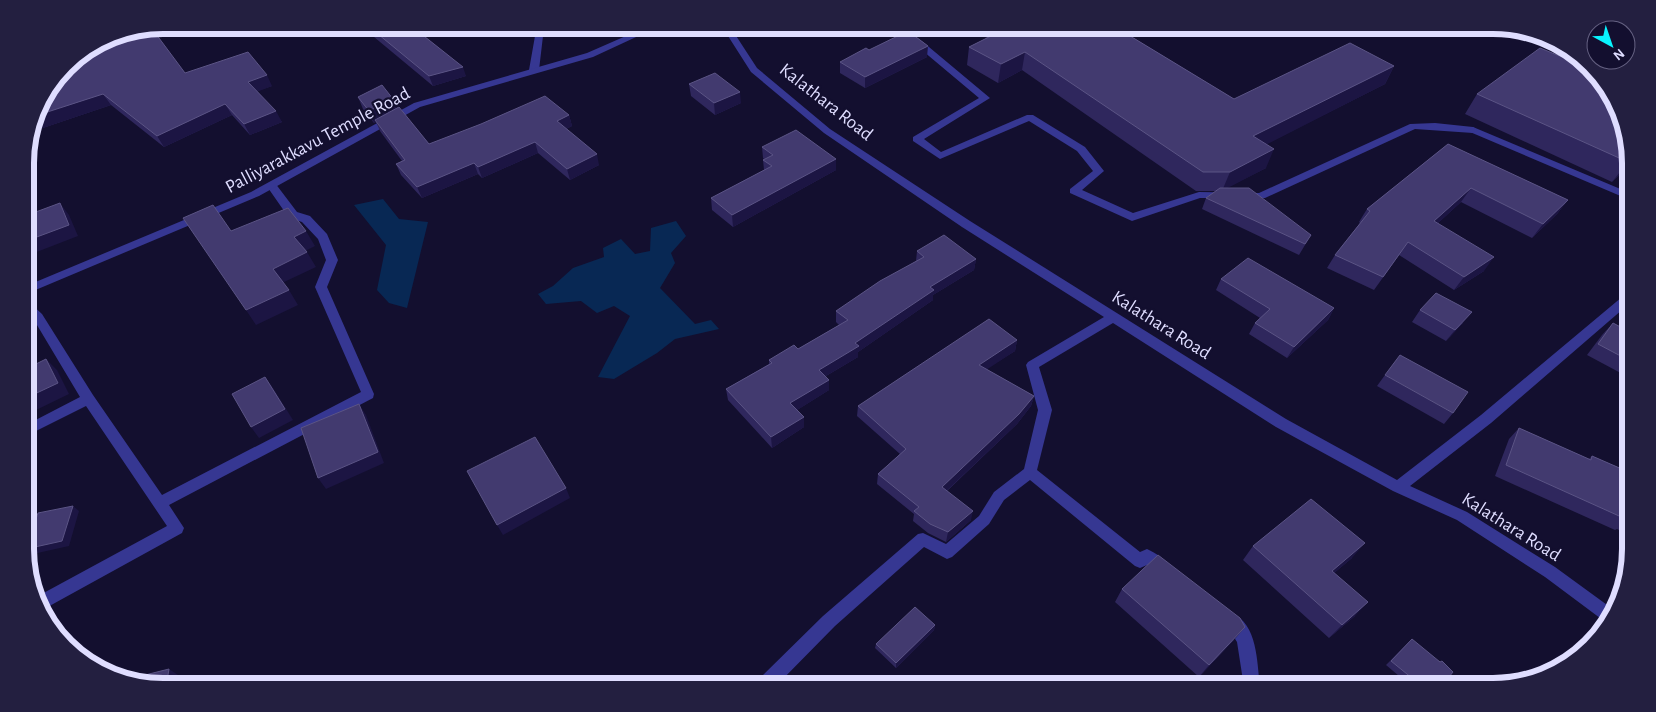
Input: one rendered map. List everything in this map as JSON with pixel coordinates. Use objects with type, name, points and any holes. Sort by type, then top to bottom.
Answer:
[{"type":"street","points":[[534,70],[537,34]]},
{"type":"street","name":"Palliyarakkavu Temple Road","points":[[34,287],[271,185],[417,104],[590,55],[638,34]]},
{"type":"street","name":"Kalathara Road","points":[[730,34],[754,70],[827,131],[966,224],[1281,423],[1398,486],[1462,516],[1550,572],[1606,613]]},
{"type":"street","points":[[903,34],[920,44],[985,98],[917,139],[940,156],[1030,117],[1081,149],[1099,171],[1074,190],[1132,217],[1199,195],[1261,196],[1414,126],[1473,130],[1622,194]]},
{"type":"street","points":[[160,503],[368,394],[321,287],[332,260],[323,238],[306,219],[293,215],[271,185]]},
{"type":"street","points":[[1398,486],[1486,419],[1622,305]]},
{"type":"street","points":[[34,313],[38,316],[88,400],[177,528],[45,601]]},
{"type":"street","points":[[772,678],[829,621],[923,539],[947,552],[984,520],[999,496],[1030,472],[1045,410],[1032,366],[1114,317]]},
{"type":"street","points":[[34,428],[88,400]]},
{"type":"street","points":[[1030,472],[1140,561],[1147,556],[1177,579]]},
{"type":"street","points":[[1222,614],[1237,625],[1246,641],[1251,678]]},
{"type":"water","points":[[383,199],[399,219],[428,222],[407,308],[389,303],[377,290],[386,245],[354,205]]},
{"type":"water","points":[[676,221],[686,236],[671,253],[675,263],[660,288],[695,324],[711,320],[719,329],[675,339],[657,353],[614,379],[598,377],[630,316],[614,306],[597,313],[581,301],[546,304],[538,294],[553,286],[573,268],[604,257],[603,248],[621,239],[635,254],[650,251],[651,228]]},
{"type":"building","points":[[156,34],[185,73],[248,52],[267,75],[248,82],[276,111],[244,124],[225,104],[157,136],[103,94],[44,113],[55,91],[91,55],[121,41],[138,36]]},
{"type":"building","points":[[378,34],[421,34],[463,67],[429,76]]},
{"type":"building","points":[[902,34],[912,34],[928,46],[865,77],[840,62],[866,48],[869,50]]},
{"type":"building","points":[[995,34],[1127,34],[1234,99],[1350,43],[1394,66],[1253,136],[1274,149],[1230,172],[1203,172],[1025,52],[1001,64],[969,47]]},
{"type":"building","points":[[1540,48],[1574,62],[1596,84],[1605,98],[1618,129],[1622,159],[1477,94]]},
{"type":"building","points":[[715,73],[740,92],[714,103],[689,84]]},
{"type":"building","points":[[382,85],[393,99],[369,111],[358,97]]},
{"type":"building","points":[[545,96],[569,115],[557,121],[597,154],[567,169],[535,142],[478,167],[474,163],[417,187],[396,164],[405,160],[375,120],[399,107],[429,144]]},
{"type":"building","points":[[796,130],[836,159],[732,215],[711,198],[772,166],[763,160],[773,155],[762,147]]},
{"type":"building","points":[[1448,144],[1568,200],[1543,224],[1471,188],[1434,221],[1494,257],[1464,277],[1408,242],[1383,277],[1335,255],[1370,211],[1367,209]]},
{"type":"building","points":[[1220,188],[1249,188],[1311,235],[1305,244],[1206,198]]},
{"type":"building","points":[[60,203],[69,225],[34,238],[34,213]]},
{"type":"building","points":[[213,205],[231,231],[288,208],[306,231],[294,237],[307,252],[273,269],[289,290],[246,310],[183,218]]},
{"type":"building","points":[[944,235],[976,259],[930,287],[934,290],[855,343],[859,346],[819,370],[829,380],[790,403],[804,417],[771,437],[726,389],[772,363],[769,360],[794,345],[798,349],[848,320],[836,311],[880,281],[924,257],[917,251]]},
{"type":"building","points":[[1248,258],[1334,308],[1294,347],[1255,323],[1270,309],[1221,279]]},
{"type":"building","points":[[1436,293],[1472,312],[1455,330],[1420,310]]},
{"type":"building","points":[[989,319],[1017,340],[979,365],[1034,396],[1019,414],[942,487],[973,511],[948,532],[930,524],[914,511],[919,507],[878,474],[906,449],[858,406]]},
{"type":"building","points":[[1613,323],[1622,328],[1622,357],[1598,344]]},
{"type":"building","points":[[1400,355],[1468,392],[1453,413],[1385,375]]},
{"type":"building","points":[[46,359],[58,383],[34,394],[34,365]]},
{"type":"building","points":[[265,377],[285,409],[251,427],[232,394]]},
{"type":"building","points":[[359,404],[378,452],[318,478],[301,428]]},
{"type":"building","points":[[1519,428],[1591,460],[1592,456],[1622,469],[1622,517],[1506,465]]},
{"type":"building","points":[[535,437],[566,488],[497,525],[467,471]]},
{"type":"building","points":[[1311,499],[1365,543],[1332,571],[1368,602],[1342,625],[1253,546]]},
{"type":"building","points":[[73,506],[62,541],[34,547],[34,525],[38,513]]},
{"type":"building","points":[[1158,555],[1240,618],[1245,627],[1209,665],[1122,589]]},
{"type":"building","points":[[915,607],[935,625],[896,663],[876,644]]},
{"type":"building","points":[[1412,639],[1440,662],[1442,661],[1453,672],[1448,678],[1412,678],[1391,661]]},
{"type":"building","points":[[169,669],[168,678],[140,676]]}]
